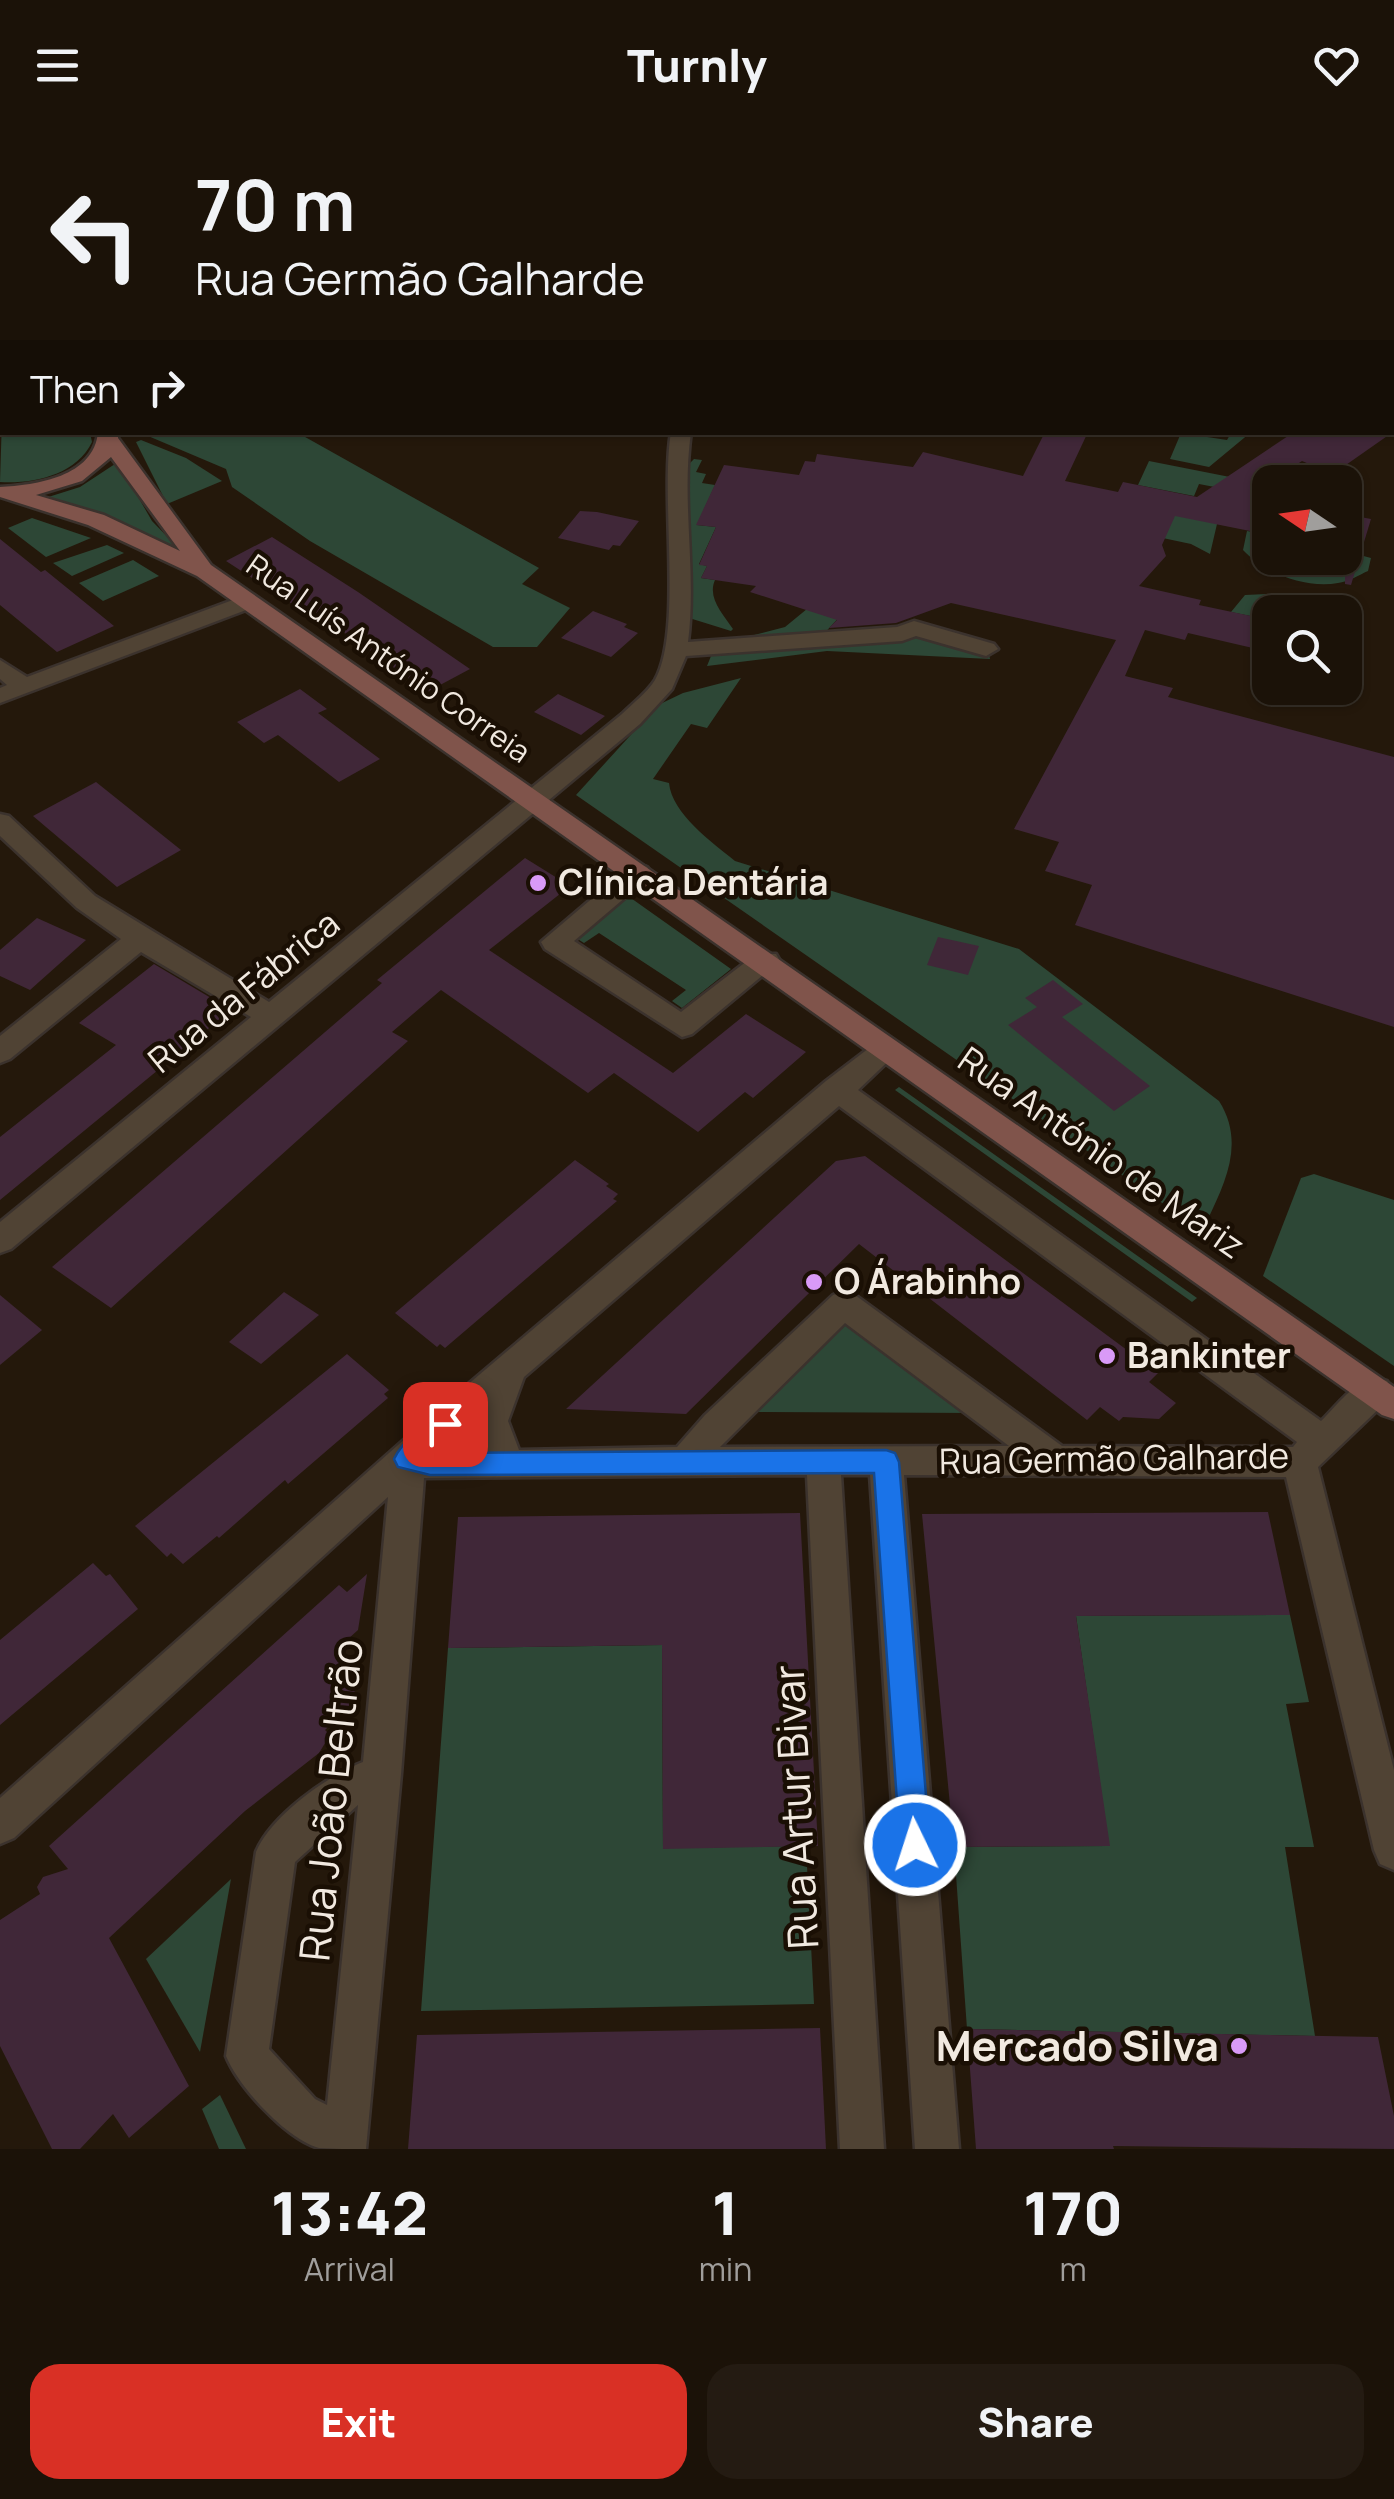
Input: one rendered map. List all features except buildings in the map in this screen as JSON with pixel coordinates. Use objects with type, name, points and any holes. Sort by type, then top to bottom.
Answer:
[{"type":"street","points":[[681,435],[675,520],[676,650],[902,634],[914,628],[986,648]]},
{"type":"street","points":[[3,492],[42,488],[74,477],[99,460],[108,436]]},
{"type":"street","name":"Rua Luís António Correia","points":[[108,436],[206,571]]},
{"type":"street","name":"Rua Luís António Correia","points":[[3,492],[96,520],[206,571],[534,800]]},
{"type":"street","points":[[0,696],[246,602]]},
{"type":"street","name":"Rua da Fábrica","points":[[0,1240],[631,720],[666,681],[676,650]]},
{"type":"street","points":[[0,667],[24,686]]},
{"type":"street","name":"Rua António de Mariz","points":[[534,800],[1384,1398]]},
{"type":"street","points":[[0,822],[86,902],[140,939],[272,1017]]},
{"type":"street","points":[[638,873],[555,942],[682,1027],[766,962]]},
{"type":"street","points":[[0,1052],[140,939]]},
{"type":"street","points":[[0,1824],[408,1459],[887,1048]]},
{"type":"street","points":[[836,1090],[1311,1452],[1394,1850]]},
{"type":"street","points":[[686,1463],[717,1425],[844,1304],[1053,1459]]},
{"type":"street","points":[[509,1465],[490,1434],[491,1412],[510,1371]]},
{"type":"street","name":"Rua Germão Galharde","points":[[408,1459],[430,1464],[509,1465],[886,1462],[1311,1452],[1384,1398]]},
{"type":"street","name":"Rua João Beltrão","points":[[345,2144],[408,1459]]},
{"type":"street","name":"Rua Artur Bivar","points":[[823,1460],[862,2149]]},
{"type":"street","points":[[886,1462],[936,2149]]},
{"type":"street","points":[[345,2144],[300,2114],[247,2056],[276,1852],[328,1803],[354,1785],[382,1774]]},
{"type":"green space","points":[[1,435],[90,435],[92,442],[85,453],[65,470],[40,479],[0,482]]},
{"type":"green space","points":[[146,435],[302,435],[539,568],[522,584],[570,608],[537,647],[493,647],[310,541],[232,487],[226,469]]},
{"type":"green space","points":[[1180,435],[1227,440],[1230,435],[1248,435],[1209,467],[1170,459]]},
{"type":"green space","points":[[141,440],[186,458],[222,481],[167,504],[136,442]]},
{"type":"green space","points":[[694,459],[702,460],[696,472],[706,474],[702,483],[715,485],[697,525],[716,527],[699,564],[707,566],[701,578],[715,580],[713,593],[731,631],[686,617],[687,466]]},
{"type":"green space","points":[[1149,461],[1235,478],[1230,490],[1199,484],[1194,496],[1138,485]]},
{"type":"green space","points":[[118,462],[152,521],[188,558],[42,499],[80,487]]},
{"type":"green space","points":[[1134,492],[1217,524],[1210,554],[1191,544],[1125,530]]},
{"type":"green space","points":[[32,518],[91,538],[46,557],[8,528]]},
{"type":"green space","points":[[1247,531],[1252,532],[1252,558],[1243,550]]},
{"type":"green space","points":[[107,545],[124,553],[72,576],[53,563]]},
{"type":"green space","points":[[1362,556],[1371,558],[1368,571],[1362,574]]},
{"type":"green space","points":[[133,560],[159,576],[103,601],[79,583]]},
{"type":"green space","points":[[1283,575],[1359,575],[1326,584]]},
{"type":"green space","points":[[1286,593],[1299,595],[1252,595],[1252,616],[1231,612],[1245,595]]},
{"type":"green space","points":[[813,604],[843,613],[820,638],[763,642],[746,637],[785,627]]},
{"type":"green space","points":[[916,636],[989,654],[990,659],[827,651],[707,666],[713,651]]},
{"type":"green space","points":[[741,678],[707,728],[691,724],[653,779],[669,783],[685,816],[735,861],[1019,949],[1219,1101],[1227,1116],[1232,1146],[1221,1191],[1207,1221],[1188,1221],[576,795],[658,705],[683,693]]},
{"type":"green space","points":[[628,896],[731,969],[682,1008],[672,1001],[686,990],[599,933],[584,943],[576,938]]},
{"type":"green space","points":[[899,1087],[1197,1298],[1192,1302],[895,1090]]},
{"type":"green space","points":[[1314,1174],[1394,1200],[1394,1366],[1263,1276],[1301,1178]]},
{"type":"green space","points":[[845,1316],[977,1413],[746,1412]]},
{"type":"green space","points":[[1290,1615],[1309,1702],[1286,1704],[1314,1847],[1285,1847],[1315,2036],[967,2029],[954,1847],[1109,1846],[1076,1616]]},
{"type":"green space","points":[[662,1645],[663,1848],[806,1846],[814,2004],[421,2011],[448,1648]]},
{"type":"green space","points":[[231,1879],[200,2052],[146,1959]]},
{"type":"green space","points":[[220,2095],[246,2149],[219,2149],[202,2109]]},
{"type":"place","name":"Clínica Dentária","points":[[538,883]]},
{"type":"place","name":"O Árabinho","points":[[814,1282]]},
{"type":"place","name":"Bankinter","points":[[1107,1356]]},
{"type":"place","name":"Mercado Silva","points":[[1239,2046]]},
{"type":"route","points":[[445,1424],[408,1459],[430,1464],[509,1465],[886,1462],[915,1845]]}]
